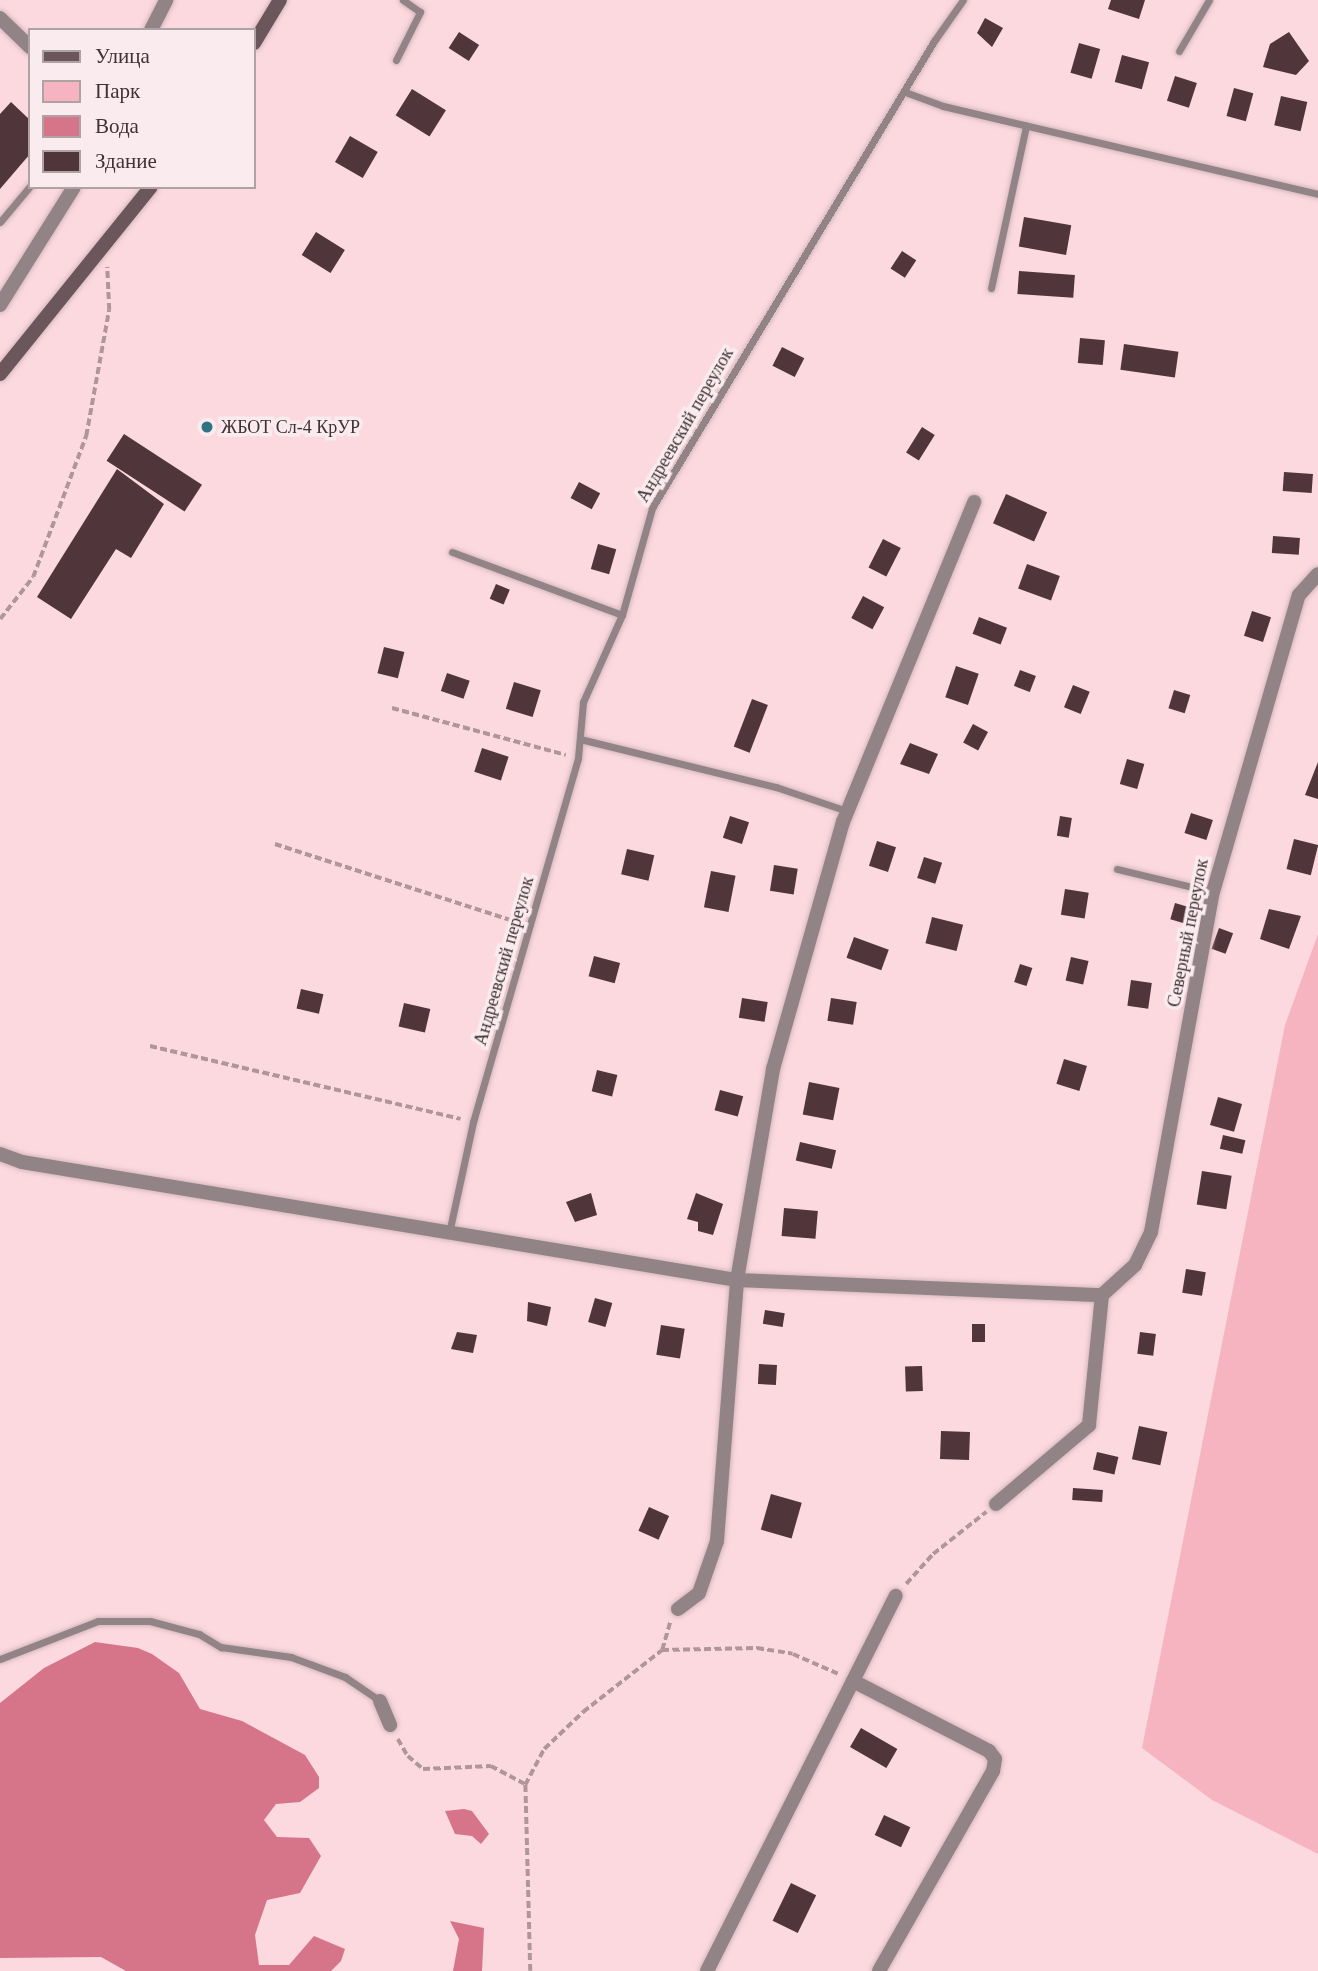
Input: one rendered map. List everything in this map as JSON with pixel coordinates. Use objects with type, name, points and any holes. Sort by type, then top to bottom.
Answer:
[{"type":"main road","points":[[256,40],[281,0]]},
{"type":"main road","points":[[0,374],[106,244],[143,190]]},
{"type":"street","points":[[152,28],[166,0]]},
{"type":"street","points":[[0,18],[28,45]]},
{"type":"street","points":[[0,305],[73,189]]},
{"type":"street","points":[[677,1609],[699,1592],[717,1541],[737,1280],[773,1069],[847,811],[974,502]]},
{"type":"street","name":"Северный переулок","points":[[1102,1295],[1135,1265],[1151,1232],[1213,892],[1299,594],[1318,574]]},
{"type":"street","points":[[0,1154],[22,1162],[737,1280],[1102,1295],[1089,1425],[996,1504]]},
{"type":"street","points":[[707,1971],[896,1597]]},
{"type":"street","points":[[853,1681],[989,1751],[995,1759],[993,1771],[879,1971]]},
{"type":"street","points":[[380,1701],[390,1725]]},
{"type":"lane","points":[[396,60],[420,12],[403,0]]},
{"type":"lane","name":"Андреевский переулок","points":[[448,1233],[473,1122],[578,758],[583,702],[622,615],[652,508],[963,0]]},
{"type":"lane","points":[[1179,51],[1209,0]]},
{"type":"lane","points":[[905,92],[1027,126],[1318,194]]},
{"type":"lane","points":[[990,288],[1027,126]]},
{"type":"lane","points":[[0,222],[28,188]]},
{"type":"lane","points":[[452,552],[622,615]]},
{"type":"lane","points":[[580,739],[776,787],[847,811]]},
{"type":"lane","points":[[1117,869],[1213,892]]},
{"type":"lane","points":[[0,1659],[98,1621],[149,1621],[199,1634],[221,1647],[292,1657],[345,1677],[380,1701]]},
{"type":"path","points":[[0,619],[33,577],[86,436],[109,310],[106,244]]},
{"type":"path","points":[[393,708],[578,758]]},
{"type":"path","points":[[275,844],[531,927]]},
{"type":"path","points":[[150,1046],[473,1122]]},
{"type":"path","points":[[896,1597],[933,1554],[996,1504]]},
{"type":"path","points":[[530,1971],[525,1784],[544,1749],[583,1712],[663,1650],[677,1609]]},
{"type":"path","points":[[663,1650],[757,1648],[793,1654],[853,1681]]},
{"type":"path","points":[[390,1725],[408,1756],[423,1769],[491,1766],[525,1784]]},
{"type":"green space","points":[[1318,934],[1318,1854],[1212,1800],[1142,1748],[1285,1025]]},
{"type":"water","points":[[95,1642],[138,1648],[152,1654],[179,1673],[200,1709],[242,1721],[305,1755],[319,1777],[319,1788],[300,1802],[276,1804],[264,1820],[277,1837],[309,1838],[321,1856],[300,1893],[267,1900],[255,1935],[259,1965],[289,1965],[314,1936],[345,1949],[341,1961],[331,1971],[126,1971],[101,1957],[0,1958],[0,1703],[44,1668]]},
{"type":"water","points":[[445,1811],[472,1811],[489,1834],[481,1844],[472,1836],[455,1834]]},
{"type":"water","points":[[450,1921],[484,1928],[482,1971],[453,1971],[459,1939]]},
{"type":"building","points":[[1111,0],[1145,0],[1139,19],[1108,9]]},
{"type":"building","points":[[985,18],[1003,28],[992,47],[977,33]]},
{"type":"building","points":[[459,32],[479,45],[469,61],[449,48]]},
{"type":"building","points":[[1289,32],[1309,61],[1296,75],[1263,67],[1270,44]]},
{"type":"building","points":[[1079,43],[1100,49],[1092,79],[1070,73]]},
{"type":"building","points":[[1122,55],[1149,62],[1142,89],[1115,82]]},
{"type":"building","points":[[1175,76],[1197,83],[1189,108],[1167,101]]},
{"type":"building","points":[[1234,88],[1253,93],[1246,121],[1226,116]]},
{"type":"building","points":[[412,89],[446,110],[429,136],[396,115]]},
{"type":"building","points":[[1281,96],[1307,102],[1301,131],[1274,125]]},
{"type":"building","points":[[11,102],[28,118],[28,156],[0,189],[0,114]]},
{"type":"building","points":[[350,136],[378,152],[363,178],[335,162]]},
{"type":"building","points":[[1024,217],[1071,225],[1066,255],[1019,247]]},
{"type":"building","points":[[316,232],[345,250],[331,273],[302,255]]},
{"type":"building","points":[[902,251],[916,260],[905,278],[891,269]]},
{"type":"building","points":[[1019,271],[1075,275],[1073,298],[1017,294]]},
{"type":"building","points":[[1080,338],[1105,340],[1103,365],[1078,363]]},
{"type":"building","points":[[1124,344],[1178,352],[1175,377],[1120,370]]},
{"type":"building","points":[[782,347],[804,358],[795,377],[772,366]]},
{"type":"building","points":[[922,427],[935,435],[919,460],[906,452]]},
{"type":"building","points":[[124,434],[202,485],[185,511],[107,461]]},
{"type":"building","points":[[117,469],[164,504],[131,558],[116,549],[71,619],[37,597]]},
{"type":"building","points":[[1284,472],[1313,474],[1312,493],[1283,491]]},
{"type":"building","points":[[579,482],[600,493],[592,509],[571,498]]},
{"type":"building","points":[[1006,494],[1047,512],[1034,542],[993,523]]},
{"type":"building","points":[[1273,536],[1300,538],[1299,555],[1272,553]]},
{"type":"building","points":[[883,539],[901,548],[886,577],[868,568]]},
{"type":"building","points":[[598,544],[616,549],[609,574],[591,569]]},
{"type":"building","points":[[1027,564],[1060,576],[1051,600],[1018,588]]},
{"type":"building","points":[[496,584],[510,590],[504,605],[490,599]]},
{"type":"building","points":[[863,596],[884,607],[872,629],[851,618]]},
{"type":"building","points":[[1252,611],[1271,617],[1263,642],[1244,636]]},
{"type":"building","points":[[979,617],[1007,628],[1001,645],[973,634]]},
{"type":"building","points":[[384,647],[404,652],[398,678],[377,673]]},
{"type":"building","points":[[956,666],[979,674],[968,705],[945,697]]},
{"type":"building","points":[[1020,670],[1036,676],[1030,692],[1014,686]]},
{"type":"building","points":[[447,673],[470,681],[464,699],[441,691]]},
{"type":"building","points":[[514,682],[541,690],[533,717],[506,709]]},
{"type":"building","points":[[1073,685],[1090,692],[1081,714],[1064,707]]},
{"type":"building","points":[[1174,690],[1190,695],[1185,713],[1168,708]]},
{"type":"building","points":[[752,699],[768,705],[750,753],[734,747]]},
{"type":"building","points":[[973,724],[988,732],[978,751],[963,743]]},
{"type":"building","points":[[910,743],[938,754],[929,774],[900,764]]},
{"type":"building","points":[[482,748],[509,757],[501,780],[474,772]]},
{"type":"building","points":[[1127,759],[1144,764],[1137,789],[1120,784]]},
{"type":"building","points":[[1318,762],[1318,799],[1305,795]]},
{"type":"building","points":[[1191,813],[1213,820],[1206,840],[1185,833]]},
{"type":"building","points":[[730,816],[749,822],[742,844],[723,838]]},
{"type":"building","points":[[1060,816],[1072,818],[1069,838],[1057,836]]},
{"type":"building","points":[[1294,839],[1318,845],[1311,875],[1287,869]]},
{"type":"building","points":[[877,841],[896,847],[888,872],[869,866]]},
{"type":"building","points":[[627,849],[654,855],[648,881],[621,874]]},
{"type":"building","points":[[924,857],[942,863],[935,884],[917,878]]},
{"type":"building","points":[[774,865],[798,869],[794,894],[770,891]]},
{"type":"building","points":[[711,871],[736,876],[728,912],[704,907]]},
{"type":"building","points":[[1065,889],[1089,893],[1085,918],[1061,915]]},
{"type":"building","points":[[1175,903],[1189,907],[1185,923],[1170,919]]},
{"type":"building","points":[[1269,909],[1301,916],[1289,949],[1260,939]]},
{"type":"building","points":[[932,917],[963,925],[957,951],[925,943]]},
{"type":"building","points":[[1219,928],[1233,933],[1226,954],[1211,949]]},
{"type":"building","points":[[854,937],[889,950],[881,970],[846,958]]},
{"type":"building","points":[[594,956],[620,963],[615,983],[589,976]]},
{"type":"building","points":[[1071,957],[1089,961],[1083,984],[1066,980]]},
{"type":"building","points":[[1020,964],[1032,968],[1026,986],[1014,982]]},
{"type":"building","points":[[1131,980],[1152,983],[1148,1009],[1127,1006]]},
{"type":"building","points":[[301,989],[323,994],[319,1014],[297,1008]]},
{"type":"building","points":[[742,998],[768,1002],[765,1022],[739,1018]]},
{"type":"building","points":[[831,998],[857,1002],[853,1025],[827,1021]]},
{"type":"building","points":[[404,1003],[430,1009],[425,1032],[399,1026]]},
{"type":"building","points":[[1064,1059],[1087,1066],[1079,1091],[1056,1084]]},
{"type":"building","points":[[597,1070],[617,1075],[612,1096],[592,1091]]},
{"type":"building","points":[[809,1082],[839,1088],[833,1120],[803,1114]]},
{"type":"building","points":[[720,1090],[743,1096],[738,1116],[715,1110]]},
{"type":"building","points":[[1218,1097],[1242,1104],[1234,1132],[1210,1125]]},
{"type":"building","points":[[1223,1135],[1245,1140],[1242,1154],[1220,1149]]},
{"type":"building","points":[[800,1142],[836,1150],[832,1169],[796,1161]]},
{"type":"building","points":[[1202,1171],[1232,1176],[1226,1209],[1197,1205]]},
{"type":"building","points":[[591,1193],[597,1215],[575,1222],[566,1202]]},
{"type":"building","points":[[696,1193],[723,1204],[713,1235],[698,1231],[698,1222],[687,1219]]},
{"type":"building","points":[[784,1208],[818,1211],[815,1239],[782,1236]]},
{"type":"building","points":[[1186,1269],[1206,1272],[1202,1296],[1182,1293]]},
{"type":"building","points":[[595,1298],[612,1303],[605,1327],[588,1322]]},
{"type":"building","points":[[528,1302],[551,1307],[547,1326],[527,1321]]},
{"type":"building","points":[[765,1310],[785,1313],[783,1327],[763,1324]]},
{"type":"building","points":[[972,1324],[985,1324],[985,1342],[972,1342]]},
{"type":"building","points":[[661,1325],[685,1329],[680,1358],[656,1355]]},
{"type":"building","points":[[457,1332],[477,1335],[473,1353],[451,1349]]},
{"type":"building","points":[[1140,1332],[1156,1334],[1153,1356],[1137,1354]]},
{"type":"building","points":[[759,1364],[777,1365],[776,1385],[758,1384]]},
{"type":"building","points":[[922,1366],[923,1391],[906,1392],[905,1367]]},
{"type":"building","points":[[1139,1426],[1167,1432],[1160,1465],[1132,1459]]},
{"type":"building","points":[[941,1431],[970,1432],[969,1460],[940,1459]]},
{"type":"building","points":[[1097,1452],[1118,1457],[1114,1474],[1093,1470]]},
{"type":"building","points":[[1073,1488],[1103,1490],[1102,1502],[1072,1500]]},
{"type":"building","points":[[771,1494],[802,1503],[792,1538],[761,1530]]},
{"type":"building","points":[[649,1507],[669,1516],[659,1540],[638,1531]]},
{"type":"building","points":[[861,1728],[897,1749],[886,1768],[850,1747]]},
{"type":"building","points":[[884,1815],[910,1827],[901,1847],[875,1835]]},
{"type":"building","points":[[791,1883],[816,1895],[798,1933],[773,1921]]},
{"type":"place","name":"ЖБОТ Сл-4 КрУР","points":[[207,427]]}]
